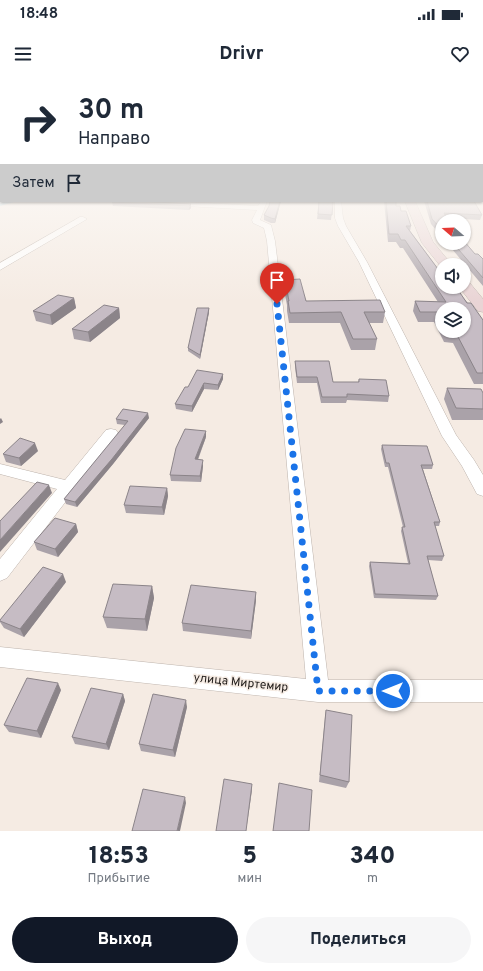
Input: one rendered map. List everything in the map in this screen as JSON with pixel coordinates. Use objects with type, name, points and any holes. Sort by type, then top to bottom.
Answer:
[{"type":"street","points":[[0,267],[60,232]]},
{"type":"street","points":[[269,232],[318,691]]},
{"type":"street","points":[[346,232],[363,262],[450,436],[483,490]]},
{"type":"street","points":[[423,232],[428,243],[440,258]]},
{"type":"street","points":[[471,294],[483,308]]},
{"type":"street","points":[[0,573],[69,488],[111,433]]},
{"type":"street","points":[[0,469],[69,488]]},
{"type":"street","name":"улица Миртемир","points":[[0,657],[318,691],[483,691]]},
{"type":"building","points":[[389,232],[411,232],[435,265],[435,285],[405,240],[401,240],[398,234],[389,234]]},
{"type":"building","points":[[471,249],[483,259],[483,278],[471,264],[471,258],[466,258],[459,250]]},
{"type":"building","points":[[300,279],[306,301],[380,300],[385,312],[364,312],[377,339],[353,339],[341,312],[290,313],[285,280]]},
{"type":"building","points":[[441,294],[461,294],[466,302],[446,302]]},
{"type":"building","points":[[58,295],[74,298],[50,315],[33,311]]},
{"type":"building","points":[[415,301],[446,302],[435,302],[435,312],[420,312]]},
{"type":"building","points":[[471,303],[483,320],[483,373],[477,373],[459,338],[471,338]]},
{"type":"building","points":[[104,305],[119,308],[88,332],[72,329]]},
{"type":"building","points":[[197,308],[209,308],[200,355],[188,348]]},
{"type":"building","points":[[295,361],[329,361],[333,382],[359,382],[359,379],[386,380],[389,396],[347,394],[347,397],[322,397],[317,377],[297,377]]},
{"type":"building","points":[[197,370],[223,374],[218,385],[204,383],[192,406],[175,404],[185,387],[188,387]]},
{"type":"building","points":[[447,388],[481,389],[483,393],[483,409],[456,408]]},
{"type":"building","points":[[123,409],[148,413],[112,459],[75,502],[64,499],[128,421],[116,419]]},
{"type":"building","points":[[185,429],[206,431],[195,459],[203,460],[200,476],[170,475],[176,448]]},
{"type":"building","points":[[20,438],[35,443],[19,458],[3,454]]},
{"type":"building","points":[[382,445],[427,446],[433,465],[421,465],[440,522],[434,522],[444,556],[427,556],[438,596],[375,594],[370,562],[410,564],[402,527],[405,527],[389,463],[386,463]]},
{"type":"building","points":[[37,482],[49,485],[0,540],[0,521]]},
{"type":"building","points":[[130,486],[167,488],[162,507],[124,505]]},
{"type":"building","points":[[55,518],[76,524],[55,549],[34,542]]},
{"type":"building","points":[[43,567],[63,574],[20,629],[0,621],[0,620]]},
{"type":"building","points":[[113,584],[152,586],[145,619],[103,617]]},
{"type":"building","points":[[191,585],[256,592],[251,631],[182,623]]},
{"type":"building","points":[[27,678],[58,683],[37,731],[4,725]]},
{"type":"building","points":[[91,688],[123,694],[106,744],[72,737]]},
{"type":"building","points":[[153,694],[186,700],[173,750],[139,744]]},
{"type":"building","points":[[326,710],[352,715],[349,782],[320,775]]},
{"type":"building","points":[[224,779],[252,784],[246,831],[216,831]]},
{"type":"building","points":[[279,783],[312,790],[309,831],[273,831]]},
{"type":"building","points":[[143,789],[185,797],[177,831],[132,831]]},
{"type":"route","points":[[277,304],[318,691],[393,691]]}]
